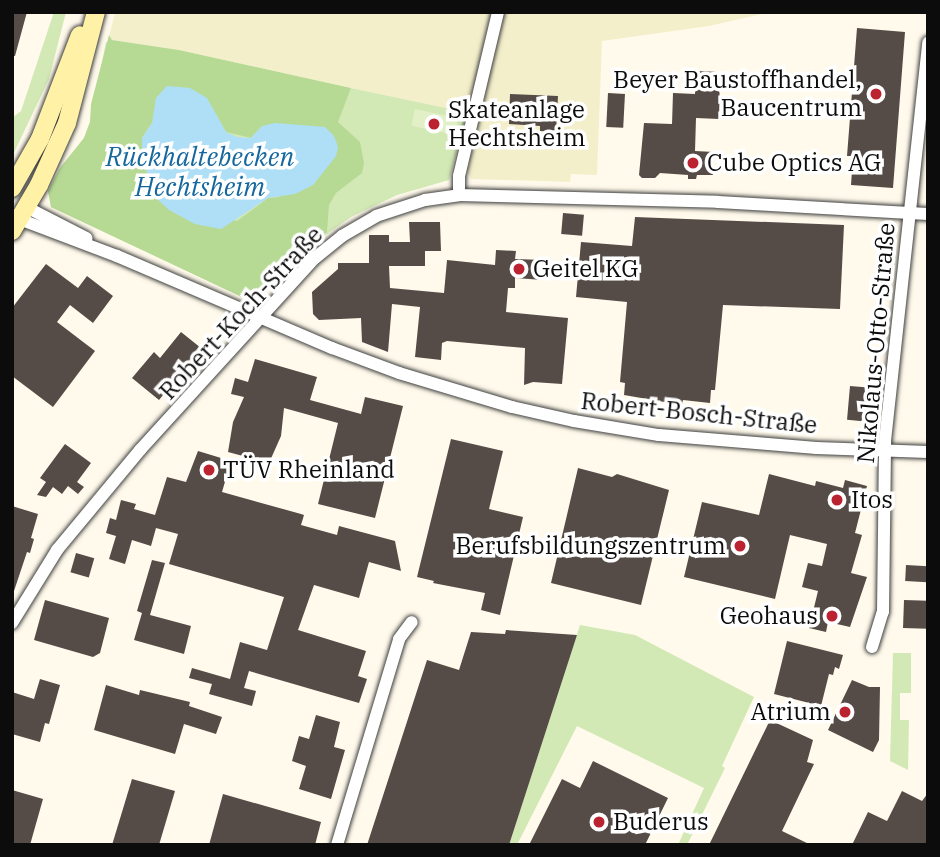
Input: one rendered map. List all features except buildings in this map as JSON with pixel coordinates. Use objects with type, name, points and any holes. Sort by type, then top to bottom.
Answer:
[{"type":"main road","points":[[12,188],[54,106],[74,57],[87,12]]},
{"type":"main road","points":[[16,215],[67,123],[96,12]]},
{"type":"street","points":[[458,195],[459,176],[498,12]]},
{"type":"street","name":"Nikolaus-Otto-Straße","points":[[872,647],[883,612],[885,451],[928,42]]},
{"type":"street","name":"Robert-Koch-Straße","points":[[12,623],[70,533],[260,317],[315,258],[359,226],[398,208],[458,195],[537,195],[928,214]]},
{"type":"street","name":"Robert-Bosch-Straße","points":[[16,215],[399,373],[562,419],[659,435],[729,442],[928,452]]},
{"type":"street","points":[[337,845],[399,639],[412,622]]},
{"type":"shaded area","points":[[115,12],[491,12],[471,98],[464,113],[179,50],[112,40],[109,37]]},
{"type":"shaded area","points":[[503,12],[770,12],[709,26],[602,41],[597,175],[571,174],[570,182],[471,179],[466,169]]},
{"type":"green space","points":[[54,12],[66,12],[49,79],[12,157],[12,118],[21,111]]},
{"type":"green space","points":[[109,35],[112,40],[179,50],[351,88],[338,122],[360,142],[364,163],[362,173],[336,193],[329,205],[327,232],[303,251],[261,298],[244,298],[51,207],[48,191],[60,168],[84,138],[90,122],[91,104]],"holes":[[[206,98],[226,132],[251,138],[262,126],[279,197],[268,198],[237,221],[153,195],[142,154],[142,138],[152,123]]]},
{"type":"green space","points":[[106,42],[348,94],[351,88],[464,112],[471,98],[449,180],[397,195],[351,217],[303,251],[261,298],[244,298],[51,207],[48,191],[60,168],[84,138],[90,122]]},
{"type":"green space","name":"Skateanlage Hechtsheim","points":[[415,109],[458,118],[455,135],[411,126]]},
{"type":"green space","points":[[580,625],[635,635],[754,697],[722,766],[725,768],[687,845],[678,845],[704,788],[577,726],[517,845],[509,845]]},
{"type":"green space","points":[[893,653],[911,653],[911,693],[900,693],[900,720],[909,720],[908,770],[890,761]]},
{"type":"water","name":"Rückhaltebecken Hechtsheim","points":[[167,86],[190,88],[207,98],[226,132],[237,137],[251,138],[262,126],[275,123],[325,127],[334,136],[338,147],[336,156],[313,185],[295,194],[268,198],[221,229],[195,224],[169,210],[153,195],[142,154],[142,138],[152,123],[156,98]]},
{"type":"place","name":"Beyer Baustoffhandel, Baucentrum","points":[[876,94]]},
{"type":"place","name":"Skateanlage Hechtsheim","points":[[434,124]]},
{"type":"place","name":"Cube Optics AG","points":[[693,163]]},
{"type":"place","name":"Geitel KG","points":[[519,269]]},
{"type":"place","name":"TÜV Rheinland","points":[[209,470]]},
{"type":"place","name":"Itos","points":[[837,500]]},
{"type":"place","name":"Berufsbildungszentrum","points":[[740,546]]},
{"type":"place","name":"Geohaus","points":[[832,616]]},
{"type":"place","name":"Atrium","points":[[845,712]]},
{"type":"place","name":"Buderus","points":[[599,822]]}]
